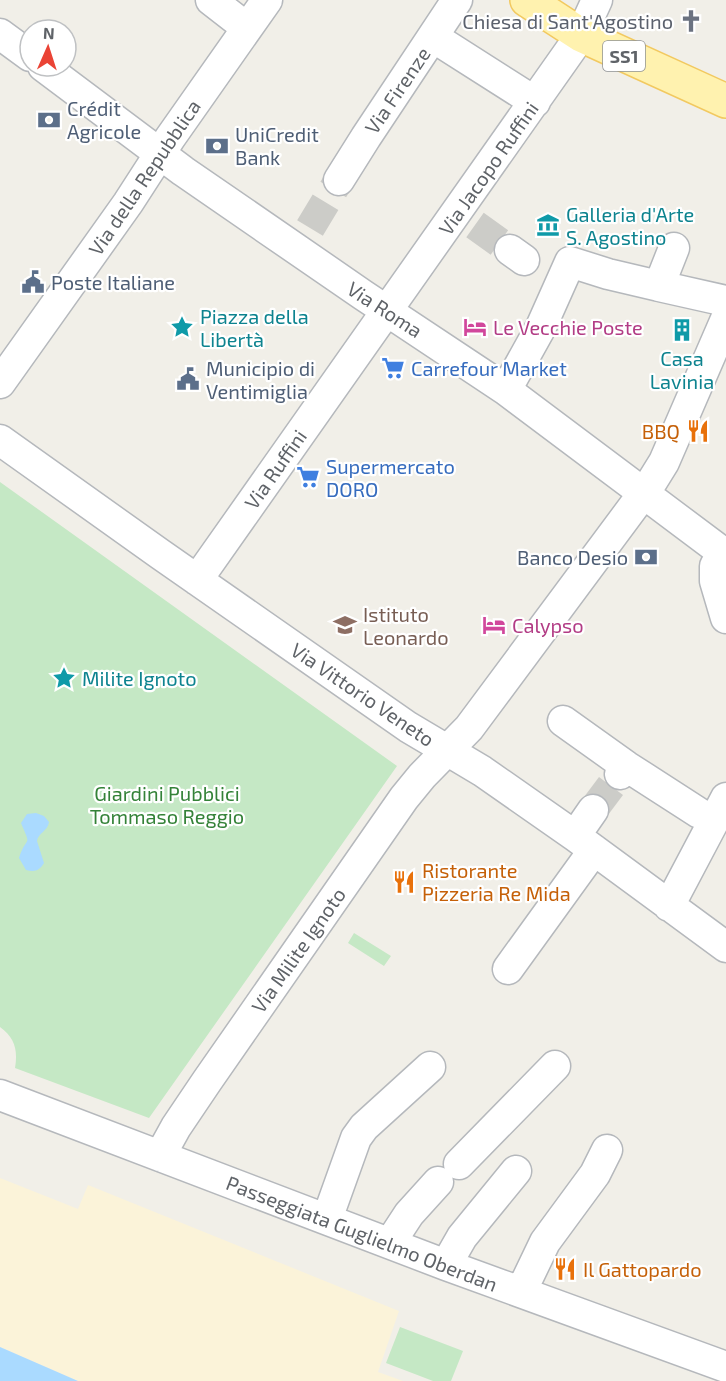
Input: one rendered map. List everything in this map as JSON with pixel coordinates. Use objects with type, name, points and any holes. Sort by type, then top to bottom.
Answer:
[{"type":"main road","name":"SS1","points":[[527,0],[581,35],[726,100]]},
{"type":"street","points":[[211,0],[247,28]]},
{"type":"street","name":"Via della Repubblica","points":[[0,383],[267,0]]},
{"type":"street","name":"Via Firenze","points":[[339,180],[457,0]]},
{"type":"street","name":"Via Jacopo Ruffini","points":[[392,306],[466,218],[535,102],[581,35],[597,0]]},
{"type":"street","points":[[0,34],[18,47]]},
{"type":"street","points":[[433,37],[535,102]]},
{"type":"street","name":"Via Roma","points":[[59,78],[160,154],[304,239],[725,554]]},
{"type":"street","points":[[659,286],[674,248]]},
{"type":"street","points":[[506,390],[542,327],[570,262],[608,274],[726,301]]},
{"type":"street","name":"Via Ruffini","points":[[197,580],[392,306]]},
{"type":"street","name":"Via Milite Ignoto","points":[[160,1156],[176,1127],[207,1081],[404,798],[469,728],[664,462],[726,319]]},
{"type":"street","name":"Via Vittorio Veneto","points":[[0,440],[408,727],[482,771],[585,843],[726,947]]},
{"type":"street","points":[[725,554],[714,566],[715,581],[726,618]]},
{"type":"street","points":[[563,721],[623,770],[699,813]]},
{"type":"street","points":[[669,906],[726,798]]},
{"type":"street","points":[[508,969],[585,843],[593,810]]},
{"type":"street","points":[[390,1243],[409,1214],[555,1066]]},
{"type":"street","points":[[327,1219],[356,1138],[430,1067]]},
{"type":"street","name":"Passeggiata Guglielmo Oberdan","points":[[0,1095],[446,1265],[726,1367]]},
{"type":"street","points":[[521,1292],[545,1242],[595,1174],[607,1150]]},
{"type":"street","points":[[446,1265],[462,1237],[516,1171]]},
{"type":"green space","name":"Giardini Pubblici Tommaso Reggio","points":[[0,482],[397,766],[149,1118],[15,1068],[14,1045],[0,1027]]},
{"type":"green space","points":[[354,933],[391,956],[384,966],[348,943]]},
{"type":"green space","points":[[400,1327],[463,1351],[451,1381],[433,1381],[386,1363]]},
{"type":"sand","points":[[0,1178],[78,1209],[88,1185],[399,1311],[378,1372],[403,1381],[78,1381],[0,1347]]},
{"type":"water","points":[[36,813],[44,816],[49,822],[37,841],[44,863],[32,871],[26,870],[19,858],[27,841],[21,823],[27,814]]},
{"type":"water","points":[[0,1347],[78,1381],[0,1381]]},
{"type":"tunnel","points":[[310,228],[339,180]]},
{"type":"tunnel","points":[[475,225],[510,250]]},
{"type":"tunnel","points":[[593,810],[620,774]]},
{"type":"place","name":"Chiesa di Sant'Agostino","points":[[691,21]]},
{"type":"place","name":"Crédit Agricole","points":[[49,120]]},
{"type":"place","name":"UniCredit Bank","points":[[217,146]]},
{"type":"place","name":"Galleria d'Arte S. Agostino","points":[[548,225]]},
{"type":"place","name":"Poste Italiane","points":[[33,282]]},
{"type":"place","name":"Piazza della Libertà","points":[[182,327]]},
{"type":"place","name":"Le Vecchie Poste","points":[[475,327]]},
{"type":"place","name":"Casa Lavinia","points":[[682,330]]},
{"type":"place","name":"Carrefour Market","points":[[393,368]]},
{"type":"place","name":"Municipio di Ventimiglia","points":[[188,379]]},
{"type":"place","name":"BBQ","points":[[698,431]]},
{"type":"place","name":"Supermercato DORO","points":[[308,477]]},
{"type":"place","name":"Banco Desio","points":[[646,557]]},
{"type":"place","name":"Istituto Leonardo","points":[[345,625]]},
{"type":"place","name":"Calypso","points":[[494,625]]},
{"type":"place","name":"Milite Ignoto","points":[[64,678]]},
{"type":"place","name":"Ristorante Pizzeria Re Mida","points":[[404,882]]},
{"type":"place","name":"Il Gattopardo","points":[[565,1269]]}]
